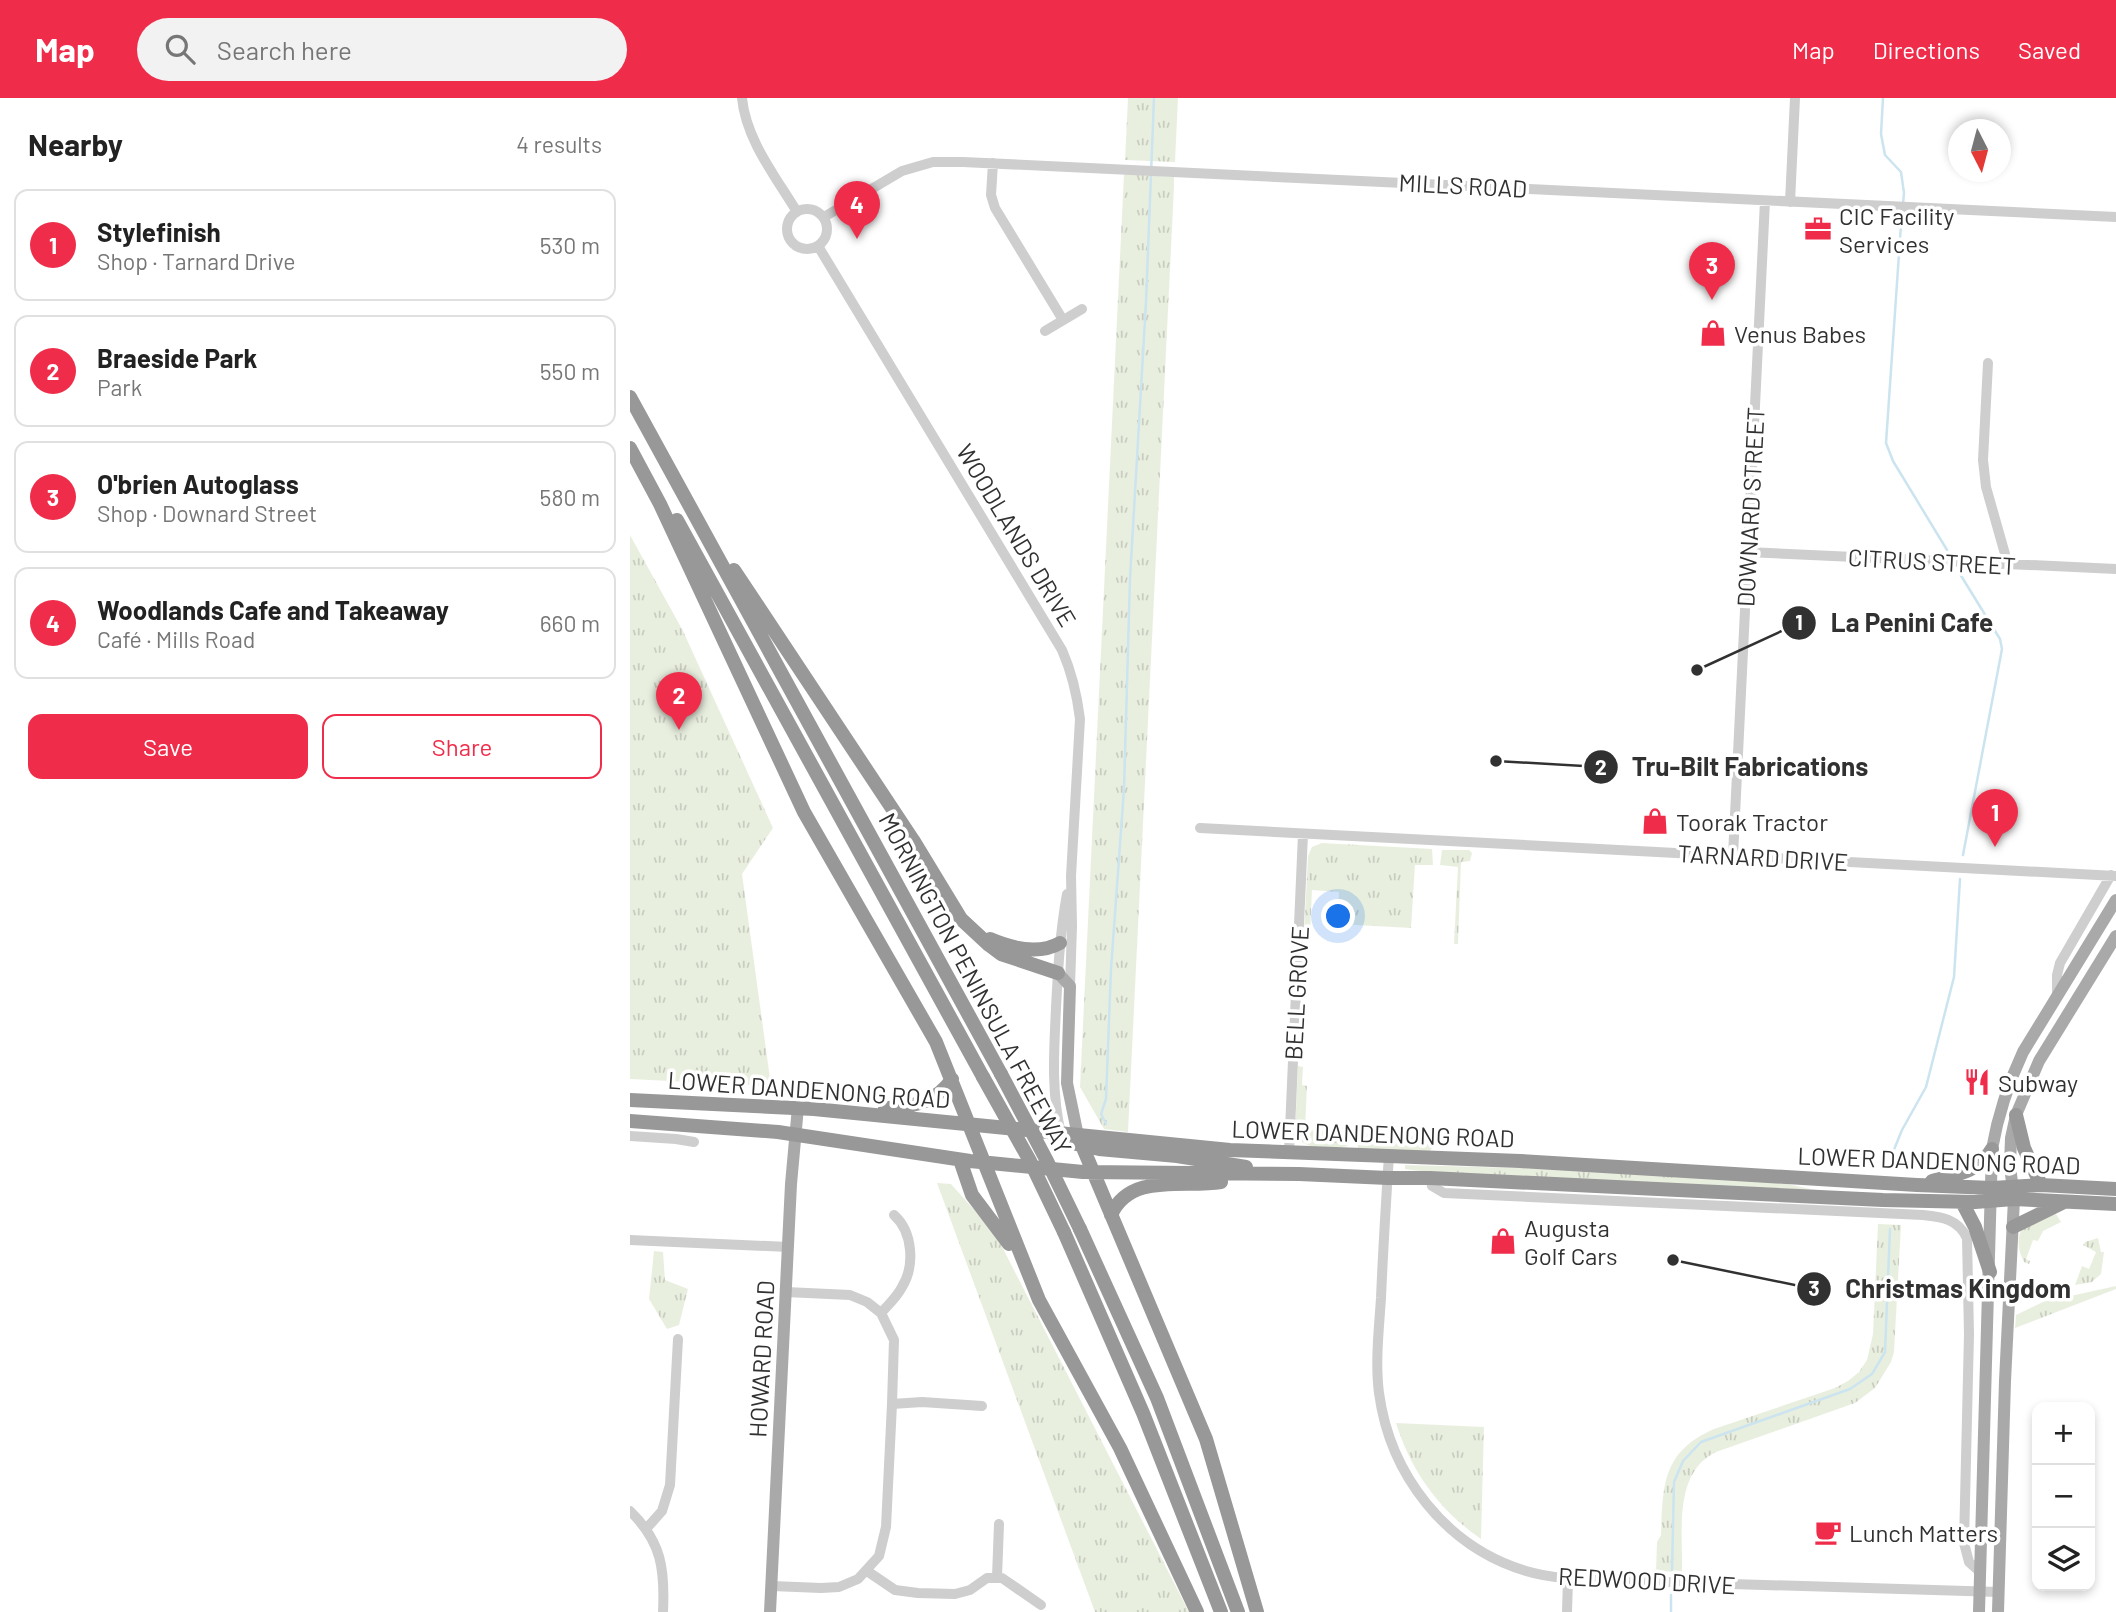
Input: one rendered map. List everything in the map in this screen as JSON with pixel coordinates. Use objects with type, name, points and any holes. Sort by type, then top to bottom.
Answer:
[{"type":"highway","name":"MORNINGTON PENINSULA FREEWAY","points":[[630,397],[1001,1074],[1080,1229],[1157,1398],[1238,1612]]},
{"type":"highway","name":"MORNINGTON PENINSULA FREEWAY","points":[[630,437],[848,827],[1030,1161],[1143,1413],[1221,1612]]},
{"type":"highway","points":[[630,448],[660,504],[804,812],[925,1021],[952,1079],[982,1163],[1032,1285],[1120,1448],[1197,1612]]},
{"type":"highway","points":[[677,484],[913,840],[952,906],[973,931],[1001,954],[1058,973]]},
{"type":"highway","points":[[973,931],[1022,949],[1047,948],[1060,943]]},
{"type":"highway","points":[[814,1109],[912,1106],[936,1095],[952,1079]]},
{"type":"highway","name":"LOWER DANDENONG ROAD","points":[[630,1100],[814,1109],[1061,1134]]},
{"type":"highway","points":[[2016,1115],[2024,1149],[2040,1185]]},
{"type":"highway","name":"LOWER DANDENONG ROAD","points":[[630,1121],[795,1134],[982,1163],[1092,1173],[1430,1178],[1962,1202],[2040,1185],[2116,1189]]},
{"type":"highway","points":[[1061,1134],[1068,1141],[1284,1174]]},
{"type":"highway","points":[[1080,1141],[1206,1439],[1257,1612]]},
{"type":"highway","name":"LOWER DANDENONG ROAD","points":[[1080,1141],[1389,1155],[1917,1185],[1992,1194]]},
{"type":"highway","points":[[1917,1185],[1976,1167],[1992,1149]]},
{"type":"highway","points":[[960,1160],[972,1195],[1001,1232],[1032,1285]]},
{"type":"highway","points":[[1111,1215],[1125,1198],[1144,1187],[1158,1184],[1217,1183],[1260,1174]]},
{"type":"highway","name":"LOWER DANDENONG ROAD","points":[[2013,1192],[2065,1201],[2116,1204]]},
{"type":"highway","points":[[2012,1227],[2065,1201]]},
{"type":"highway","points":[[1962,1202],[1975,1227],[1990,1272]]},
{"type":"main road","points":[[1979,1612],[1992,1149],[2002,1103],[2023,1052],[2116,900]]},
{"type":"main road","points":[[1998,1612],[2013,1192],[2011,1138],[2016,1115],[2046,1048],[2116,936]]},
{"type":"main road","points":[[1058,973],[1070,986]]},
{"type":"main road","name":"WOODLANDS DRIVE","points":[[1070,986],[1067,1083],[1080,1141]]},
{"type":"main road","name":"HOWARD ROAD","points":[[770,1612],[788,1247],[798,1108]]},
{"type":"street","points":[[742,98],[749,127],[758,148],[797,212]]},
{"type":"street","points":[[1790,202],[1795,98]]},
{"type":"street","name":"MILLS ROAD","points":[[824,217],[902,171],[933,162],[1179,171],[2116,217]]},
{"type":"street","points":[[993,163],[991,195],[995,208],[1063,320]]},
{"type":"street","name":"DOWNARD STREET","points":[[1733,856],[1765,201]]},
{"type":"street","points":[[815,210],[824,217],[827,235],[818,246],[800,248],[790,239],[787,228],[797,212],[815,210]]},
{"type":"street","name":"WOODLANDS DRIVE","points":[[818,246],[1062,650],[1071,671],[1080,719],[1071,876],[1070,986]]},
{"type":"street","points":[[1045,331],[1082,309]]},
{"type":"street","points":[[1988,363],[1983,460],[1986,487],[2006,554],[2006,564]]},
{"type":"street","name":"CITRUS STREET","points":[[1748,552],[2116,569]]},
{"type":"street","name":"TARNARD DRIVE","points":[[1200,828],[2114,876]]},
{"type":"street","name":"BELL GROVE","points":[[1289,1152],[1303,834]]},
{"type":"street","name":"WOODLANDS DRIVE","points":[[1061,1134],[1053,1081],[1060,943],[1071,876]]},
{"type":"street","points":[[2057,995],[2060,963],[2114,876]]},
{"type":"street","name":"LOWER DANDENONG ROAD","points":[[672,1138],[704,1125]]},
{"type":"street","name":"LOWER DANDENONG ROAD","points":[[630,1136],[694,1142]]},
{"type":"street","name":"REDWOOD DRIVE","points":[[1389,1155],[1378,1352],[1379,1392],[1387,1432],[1404,1472],[1430,1510],[1456,1534],[1488,1555],[1526,1571],[1568,1579],[1999,1592]]},
{"type":"street","name":"LOWER DANDENONG ROAD","points":[[1430,1178],[1432,1186],[1444,1194],[1937,1217],[1954,1222],[1962,1228],[1967,1238],[1969,1334]]},
{"type":"street","name":"LOWER DANDENONG ROAD","points":[[1909,1215],[1930,1200]]},
{"type":"street","points":[[881,1313],[901,1289],[910,1264],[906,1231],[894,1215]]},
{"type":"street","points":[[630,1240],[788,1247]]},
{"type":"street","points":[[772,1586],[839,1587],[858,1579],[879,1556],[884,1541],[892,1404],[894,1340],[881,1313],[867,1302],[850,1296],[786,1292]]},
{"type":"street","points":[[1979,1571],[1969,1562],[1964,1544],[1969,1334],[1987,1311]]},
{"type":"street","points":[[646,1529],[662,1511],[669,1495],[678,1339]]},
{"type":"street","points":[[892,1404],[922,1402],[982,1406]]},
{"type":"street","points":[[630,1511],[646,1529],[656,1547],[663,1569],[663,1612]]},
{"type":"street","points":[[998,1577],[999,1524]]},
{"type":"street","points":[[867,1571],[895,1590],[948,1595],[963,1593],[987,1578],[998,1577],[1007,1580],[1041,1605]]},
{"type":"street","points":[[1567,1612],[1568,1579]]},
{"type":"green space","points":[[1128,98],[1178,98],[1175,162],[1125,160]]},
{"type":"green space","points":[[1124,174],[1174,177],[1128,1132],[1104,1129],[1080,1087]]},
{"type":"green space","points":[[630,535],[683,631],[773,828],[742,874],[771,1086],[630,1079]]},
{"type":"green space","points":[[1322,843],[1432,849],[1433,865],[1415,865],[1411,928],[1338,924],[1339,892],[1312,890],[1310,934],[1304,934],[1308,856],[1312,847]]},
{"type":"green space","points":[[1442,850],[1469,850],[1472,853],[1470,861],[1461,862],[1458,944],[1454,944],[1458,867],[1440,865]]},
{"type":"green space","points":[[1298,1066],[1303,1067],[1302,1085],[1307,1086],[1305,1130],[1347,1132],[1348,1146],[1311,1146],[1299,1139],[1295,1133]]},
{"type":"green space","points":[[1359,1133],[1434,1137],[1433,1147],[1429,1152],[1358,1148]]},
{"type":"green space","points":[[1405,1165],[1559,1169],[1774,1181],[1815,1190],[1428,1172],[1405,1169]]},
{"type":"green space","points":[[937,1183],[951,1184],[995,1233],[1189,1612],[1095,1612]]},
{"type":"green space","points":[[2056,1214],[2061,1222],[2043,1231],[2038,1241],[2033,1240],[2026,1259],[2030,1261],[2029,1264],[2024,1262],[2019,1244],[2023,1227]]},
{"type":"green space","points":[[1878,1224],[1901,1225],[1894,1352],[1875,1388],[1855,1403],[1716,1452],[1702,1462],[1693,1474],[1683,1504],[1682,1572],[1656,1571],[1665,1486],[1675,1459],[1684,1448],[1714,1429],[1835,1388],[1859,1372],[1867,1360],[1873,1334]]},
{"type":"green space","points":[[2098,1238],[2101,1252],[2104,1252],[2101,1274],[2092,1282],[2075,1285],[2082,1266],[2089,1269],[2096,1252],[2083,1245]]},
{"type":"green space","points":[[654,1251],[663,1252],[665,1280],[688,1289],[679,1325],[667,1329],[649,1299]]},
{"type":"green space","points":[[2116,1286],[2116,1289],[2015,1328],[2016,1315],[2043,1302]]},
{"type":"green space","points":[[1396,1423],[1484,1427],[1481,1539],[1452,1515],[1428,1488],[1402,1441]]},
{"type":"waterway","points":[[1106,1124],[1101,1114],[1106,1099],[1111,969],[1124,789],[1130,579],[1146,302],[1154,98]]},
{"type":"waterway","points":[[1883,98],[1881,134],[1885,155],[1901,172],[1903,204]]},
{"type":"waterway","points":[[1902,210],[1886,443],[1893,461],[1947,550]]},
{"type":"waterway","points":[[1960,574],[2000,639],[2002,649],[1963,855]]},
{"type":"waterway","points":[[1893,1168],[1893,1152],[1926,1087],[1954,977],[1960,879]]},
{"type":"waterway","points":[[1672,1570],[1674,1482],[1683,1461],[1701,1442],[1850,1389],[1872,1374],[1885,1352],[1890,1229]]},
{"type":"waterway","points":[[1671,1595],[1671,1612]]},
{"type":"place","name":"CIC Facility Services","points":[[1818,229]]},
{"type":"place","name":"Woodlands Cafe and Takeaway","points":[[857,239]]},
{"type":"place","name":"O'brien Autoglass","points":[[1712,300]]},
{"type":"place","name":"Venus Babes","points":[[1713,333]]},
{"type":"place","name":"La Penini Cafe","points":[[1697,670]]},
{"type":"place","name":"Braeside Park","points":[[679,730]]},
{"type":"place","name":"Tru-Bilt Fabrications","points":[[1496,761]]},
{"type":"place","name":"Toorak Tractor","points":[[1655,821]]},
{"type":"place","name":"Stylefinish","points":[[1995,847]]},
{"type":"place","name":"Subway","points":[[1977,1082]]},
{"type":"place","name":"Augusta Golf Cars","points":[[1503,1241]]},
{"type":"place","name":"Christmas Kingdom","points":[[1673,1260]]},
{"type":"place","name":"Lunch Matters","points":[[1828,1532]]}]
